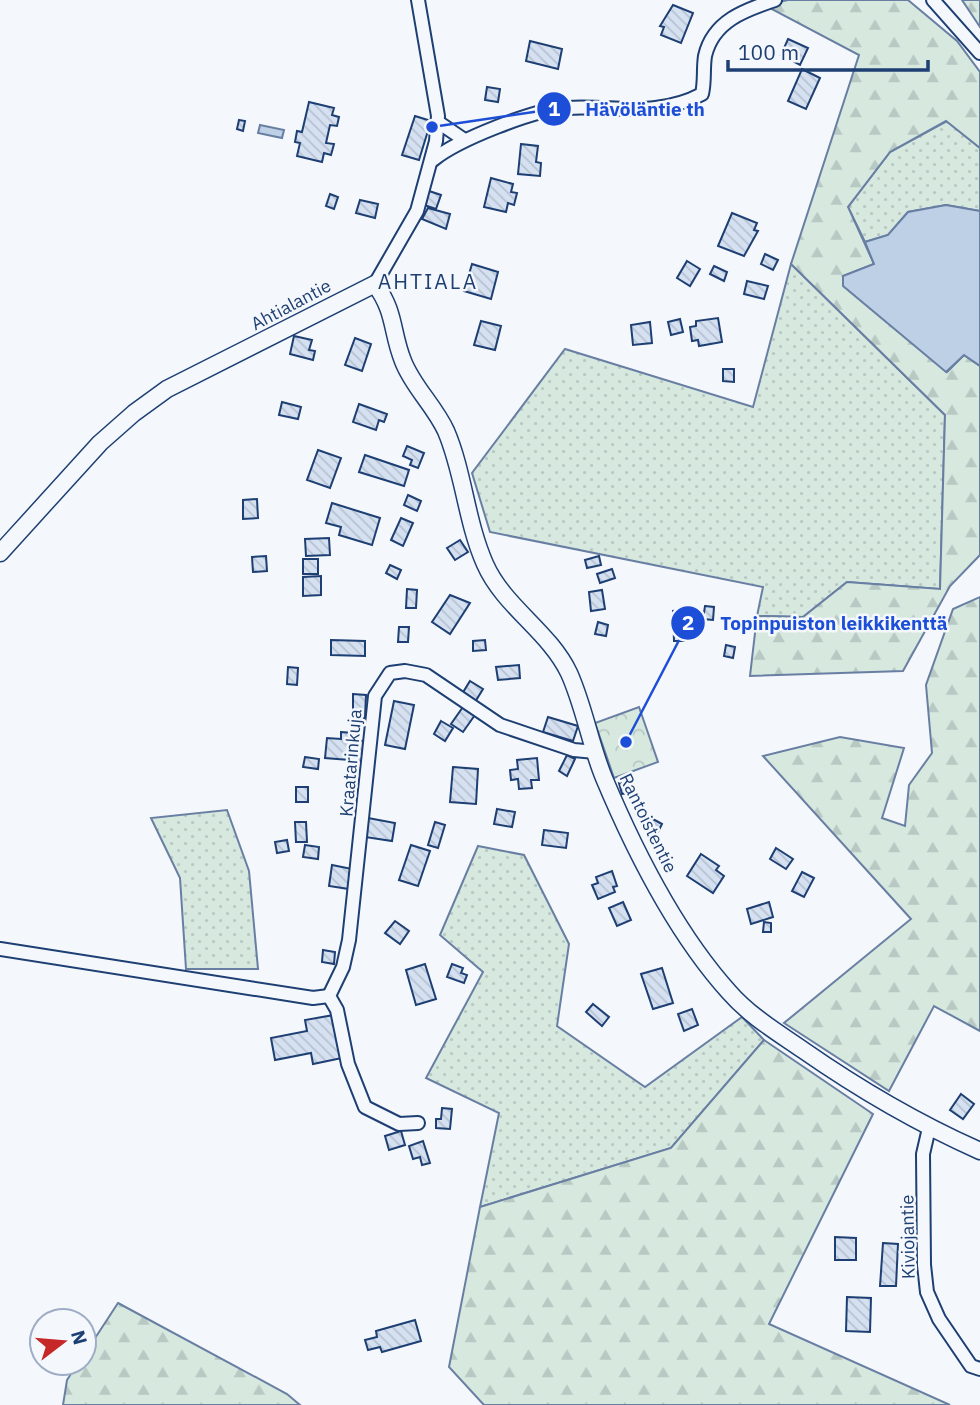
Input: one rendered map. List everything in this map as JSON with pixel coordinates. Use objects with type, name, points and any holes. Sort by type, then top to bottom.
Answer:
[{"type":"street","points":[[375,284],[417,211],[433,160],[438,122],[418,0]]},
{"type":"street","points":[[433,160],[463,139],[562,108],[654,111],[683,104],[702,94],[705,56],[718,29],[749,9],[775,0]]},
{"type":"street","points":[[933,0],[980,52]]},
{"type":"street","points":[[438,122],[463,139]]},
{"type":"street","name":"Ahtialantie","points":[[0,553],[100,443],[167,389],[375,284]]},
{"type":"street","name":"Rantoistentie","points":[[375,284],[394,318],[400,353],[409,377],[435,411],[450,442],[468,515],[485,565],[521,616],[565,665],[595,752],[627,830],[663,895],[728,991],[758,1019],[818,1061],[929,1128],[980,1152]]},
{"type":"street","name":"Kraatarinkuja","points":[[329,996],[343,967],[349,940],[375,696],[390,673],[405,671],[426,675],[500,725],[575,750],[595,752]]},
{"type":"street","points":[[0,949],[313,998],[329,996],[337,1010],[348,1064],[365,1107],[399,1124],[418,1123]]},
{"type":"street","name":"Kiviojantie","points":[[929,1128],[923,1154],[924,1265],[927,1292],[939,1319],[971,1366],[980,1369]]},
{"type":"green space","points":[[788,0],[908,0],[957,41],[980,72],[980,148],[946,121],[890,152],[848,207],[874,264],[843,276],[947,372],[964,355],[980,366],[980,555],[950,586],[903,671],[750,676],[757,616],[803,617],[847,582],[940,589],[945,415],[791,264],[859,55],[764,5]]},
{"type":"green space","points":[[962,0],[980,0],[980,27]]},
{"type":"green space","points":[[947,121],[980,148],[980,211],[946,205],[908,212],[888,235],[865,242],[848,207],[890,152]]},
{"type":"green space","points":[[791,264],[945,415],[940,589],[847,582],[803,617],[757,616],[763,587],[490,532],[472,473],[565,349],[753,407]]},
{"type":"green space","points":[[980,597],[980,1031],[934,1006],[889,1091],[784,1023],[911,919],[763,756],[840,737],[904,748],[882,818],[905,826],[909,785],[932,753],[926,685],[953,609]]},
{"type":"green space","points":[[639,707],[658,762],[614,778],[595,723]]},
{"type":"green space","points":[[227,810],[249,871],[258,969],[186,969],[180,878],[151,818]]},
{"type":"green space","points":[[478,846],[524,855],[569,944],[557,1026],[645,1087],[742,1017],[764,1040],[671,1148],[480,1207],[499,1113],[426,1078],[483,972],[440,935]]},
{"type":"green space","points":[[764,1040],[873,1114],[769,1324],[950,1405],[484,1405],[449,1367],[480,1207],[671,1148]]},
{"type":"green space","points":[[118,1303],[287,1394],[300,1405],[63,1405],[69,1377],[98,1377],[98,1334]]},
{"type":"water","points":[[260,125],[284,130],[282,138],[258,133]]},
{"type":"water","points":[[946,205],[980,211],[980,366],[964,355],[946,372],[843,286],[843,276],[874,264],[865,242],[888,235],[908,212]]},
{"type":"building","points":[[673,5],[693,13],[681,43],[661,35],[664,27],[660,26]]},
{"type":"building","points":[[788,39],[808,48],[800,65],[781,55]]},
{"type":"building","points":[[530,41],[562,49],[558,69],[526,61]]},
{"type":"building","points":[[802,69],[820,78],[806,109],[788,101]]},
{"type":"building","points":[[487,87],[500,89],[498,102],[485,100]]},
{"type":"building","points":[[309,102],[334,108],[332,115],[339,117],[337,126],[330,125],[326,143],[334,144],[331,155],[324,153],[322,162],[297,156],[300,143],[295,142],[297,131],[302,132]]},
{"type":"building","points":[[415,116],[431,121],[419,160],[402,155]]},
{"type":"building","points":[[239,120],[245,121],[243,131],[237,129]]},
{"type":"building","points":[[521,144],[538,146],[536,162],[541,163],[540,176],[518,174]]},
{"type":"building","points":[[491,178],[513,184],[511,192],[517,193],[514,205],[508,203],[506,212],[484,207]]},
{"type":"building","points":[[426,190],[441,195],[436,209],[421,204]]},
{"type":"building","points":[[330,194],[338,197],[334,209],[326,206]]},
{"type":"building","points":[[360,200],[378,204],[375,218],[356,213]]},
{"type":"building","points":[[428,208],[450,214],[446,229],[422,219]]},
{"type":"building","points":[[732,213],[757,223],[754,230],[758,231],[744,256],[718,246]]},
{"type":"building","points":[[765,254],[778,260],[773,270],[761,264]]},
{"type":"building","points":[[687,261],[700,269],[690,286],[677,278]]},
{"type":"building","points":[[472,264],[498,272],[491,299],[464,291]]},
{"type":"building","points":[[714,266],[727,272],[724,281],[710,274]]},
{"type":"building","points":[[747,281],[768,286],[764,299],[744,294]]},
{"type":"building","points":[[718,318],[722,342],[699,346],[698,340],[692,341],[690,327],[696,326],[696,321]]},
{"type":"building","points":[[680,319],[683,332],[671,335],[668,322]]},
{"type":"building","points":[[481,321],[501,326],[495,350],[474,345]]},
{"type":"building","points":[[650,322],[652,343],[633,345],[631,325]]},
{"type":"building","points":[[294,336],[312,340],[309,350],[315,351],[313,360],[290,354]]},
{"type":"building","points":[[355,338],[371,344],[362,371],[345,365]]},
{"type":"building","points":[[723,369],[734,369],[734,382],[723,381]]},
{"type":"building","points":[[282,402],[301,407],[298,419],[279,415]]},
{"type":"building","points":[[359,404],[387,414],[384,422],[379,420],[376,430],[353,422]]},
{"type":"building","points":[[407,446],[424,453],[418,468],[410,465],[412,460],[403,456]]},
{"type":"building","points":[[318,450],[341,458],[330,488],[307,480]]},
{"type":"building","points":[[365,455],[409,470],[404,486],[359,472]]},
{"type":"building","points":[[408,495],[421,501],[417,511],[404,505]]},
{"type":"building","points":[[257,499],[258,518],[243,519],[243,500]]},
{"type":"building","points":[[332,503],[380,518],[372,545],[339,535],[341,527],[326,523]]},
{"type":"building","points":[[401,518],[413,523],[403,546],[391,540]]},
{"type":"building","points":[[329,538],[330,555],[306,556],[305,539]]},
{"type":"building","points":[[460,540],[468,552],[455,560],[447,548]]},
{"type":"building","points":[[266,556],[267,571],[253,572],[252,557]]},
{"type":"building","points":[[599,556],[601,565],[587,568],[585,560]]},
{"type":"building","points":[[303,559],[318,559],[318,574],[303,574]]},
{"type":"building","points":[[390,565],[401,570],[397,579],[386,573]]},
{"type":"building","points":[[612,569],[615,578],[600,583],[597,574]]},
{"type":"building","points":[[321,576],[321,595],[303,596],[303,577]]},
{"type":"building","points":[[407,589],[417,590],[416,608],[406,608]]},
{"type":"building","points":[[602,590],[605,609],[591,611],[589,592]]},
{"type":"building","points":[[450,595],[470,603],[450,634],[432,622]]},
{"type":"building","points":[[705,606],[714,607],[713,620],[703,619]]},
{"type":"building","points":[[684,610],[686,641],[674,641],[673,611]]},
{"type":"building","points":[[598,622],[608,625],[606,636],[595,634]]},
{"type":"building","points":[[399,627],[409,627],[408,642],[398,642]]},
{"type":"building","points":[[331,640],[365,641],[365,656],[331,655]]},
{"type":"building","points":[[485,640],[486,650],[473,651],[473,641]]},
{"type":"building","points":[[726,645],[735,647],[733,658],[724,656]]},
{"type":"building","points":[[519,665],[520,678],[498,680],[496,667]]},
{"type":"building","points":[[288,667],[298,668],[297,685],[287,684]]},
{"type":"building","points":[[470,681],[483,689],[475,702],[462,694]]},
{"type":"building","points":[[353,694],[366,695],[365,718],[353,718]]},
{"type":"building","points":[[394,701],[414,705],[405,749],[385,745]]},
{"type":"building","points":[[465,704],[477,712],[463,732],[451,724]]},
{"type":"building","points":[[548,717],[578,726],[573,741],[543,732]]},
{"type":"building","points":[[441,721],[453,728],[445,741],[434,734]]},
{"type":"building","points":[[341,732],[353,733],[352,740],[364,741],[362,761],[325,758],[327,738],[341,739]]},
{"type":"building","points":[[567,755],[575,759],[567,776],[559,771]]},
{"type":"building","points":[[305,757],[319,759],[318,769],[303,767]]},
{"type":"building","points":[[537,758],[539,780],[531,780],[532,788],[519,789],[518,779],[511,780],[510,770],[518,769],[517,760]]},
{"type":"building","points":[[453,767],[478,769],[476,804],[450,802]]},
{"type":"building","points":[[632,780],[635,791],[622,794],[619,783]]},
{"type":"building","points":[[296,787],[308,787],[308,802],[296,802]]},
{"type":"building","points":[[497,809],[515,812],[512,827],[494,824]]},
{"type":"building","points":[[368,818],[395,823],[392,841],[365,837]]},
{"type":"building","points":[[651,818],[662,824],[656,836],[645,829]]},
{"type":"building","points":[[295,822],[306,822],[307,842],[296,842]]},
{"type":"building","points":[[435,822],[445,825],[438,848],[428,845]]},
{"type":"building","points":[[544,830],[568,833],[566,848],[542,845]]},
{"type":"building","points":[[287,840],[289,851],[277,853],[275,842]]},
{"type":"building","points":[[305,845],[319,847],[318,859],[303,857]]},
{"type":"building","points":[[411,845],[430,851],[418,886],[399,880]]},
{"type":"building","points":[[776,848],[793,859],[786,869],[770,859]]},
{"type":"building","points":[[701,854],[719,866],[716,870],[724,876],[713,893],[687,876]]},
{"type":"building","points":[[332,865],[352,869],[349,889],[329,886]]},
{"type":"building","points":[[612,871],[617,886],[613,887],[615,892],[598,899],[592,885],[598,883],[596,877]]},
{"type":"building","points":[[802,872],[814,878],[804,897],[792,891]]},
{"type":"building","points":[[623,902],[631,920],[617,926],[609,908]]},
{"type":"building","points":[[769,902],[773,917],[751,924],[747,909]]},
{"type":"building","points":[[395,921],[409,931],[400,944],[385,933]]},
{"type":"building","points":[[764,922],[771,923],[771,932],[763,932]]},
{"type":"building","points":[[323,950],[335,952],[334,964],[322,962]]},
{"type":"building","points":[[425,964],[436,999],[416,1005],[406,970]]},
{"type":"building","points":[[452,964],[463,968],[461,973],[467,975],[464,983],[447,977]]},
{"type":"building","points":[[662,968],[673,1003],[653,1009],[641,974]]},
{"type":"building","points":[[593,1004],[609,1017],[602,1026],[586,1012]]},
{"type":"building","points":[[692,1009],[698,1025],[684,1031],[678,1014]]},
{"type":"building","points":[[334,1015],[342,1058],[313,1064],[311,1053],[275,1060],[271,1038],[307,1031],[305,1020]]},
{"type":"building","points":[[961,1094],[974,1104],[963,1119],[950,1110]]},
{"type":"building","points":[[442,1108],[452,1109],[450,1129],[436,1128],[436,1119],[441,1119]]},
{"type":"building","points":[[401,1131],[405,1145],[389,1150],[385,1136]]},
{"type":"building","points":[[423,1141],[430,1163],[422,1165],[420,1157],[413,1159],[409,1146]]},
{"type":"building","points":[[835,1237],[856,1238],[856,1260],[835,1260]]},
{"type":"building","points":[[883,1243],[898,1244],[896,1286],[880,1286]]},
{"type":"building","points":[[847,1297],[871,1298],[870,1332],[846,1331]]},
{"type":"building","points":[[415,1320],[421,1341],[382,1352],[380,1347],[368,1350],[365,1340],[377,1337],[376,1331]]},
{"type":"place","name":"Hävöläntie th","points":[[432,127]]},
{"type":"place","name":"Topinpuiston leikkikenttä","points":[[626,742]]},
{"type":"district","name":"AHTIALA","points":[[428,282]]}]
